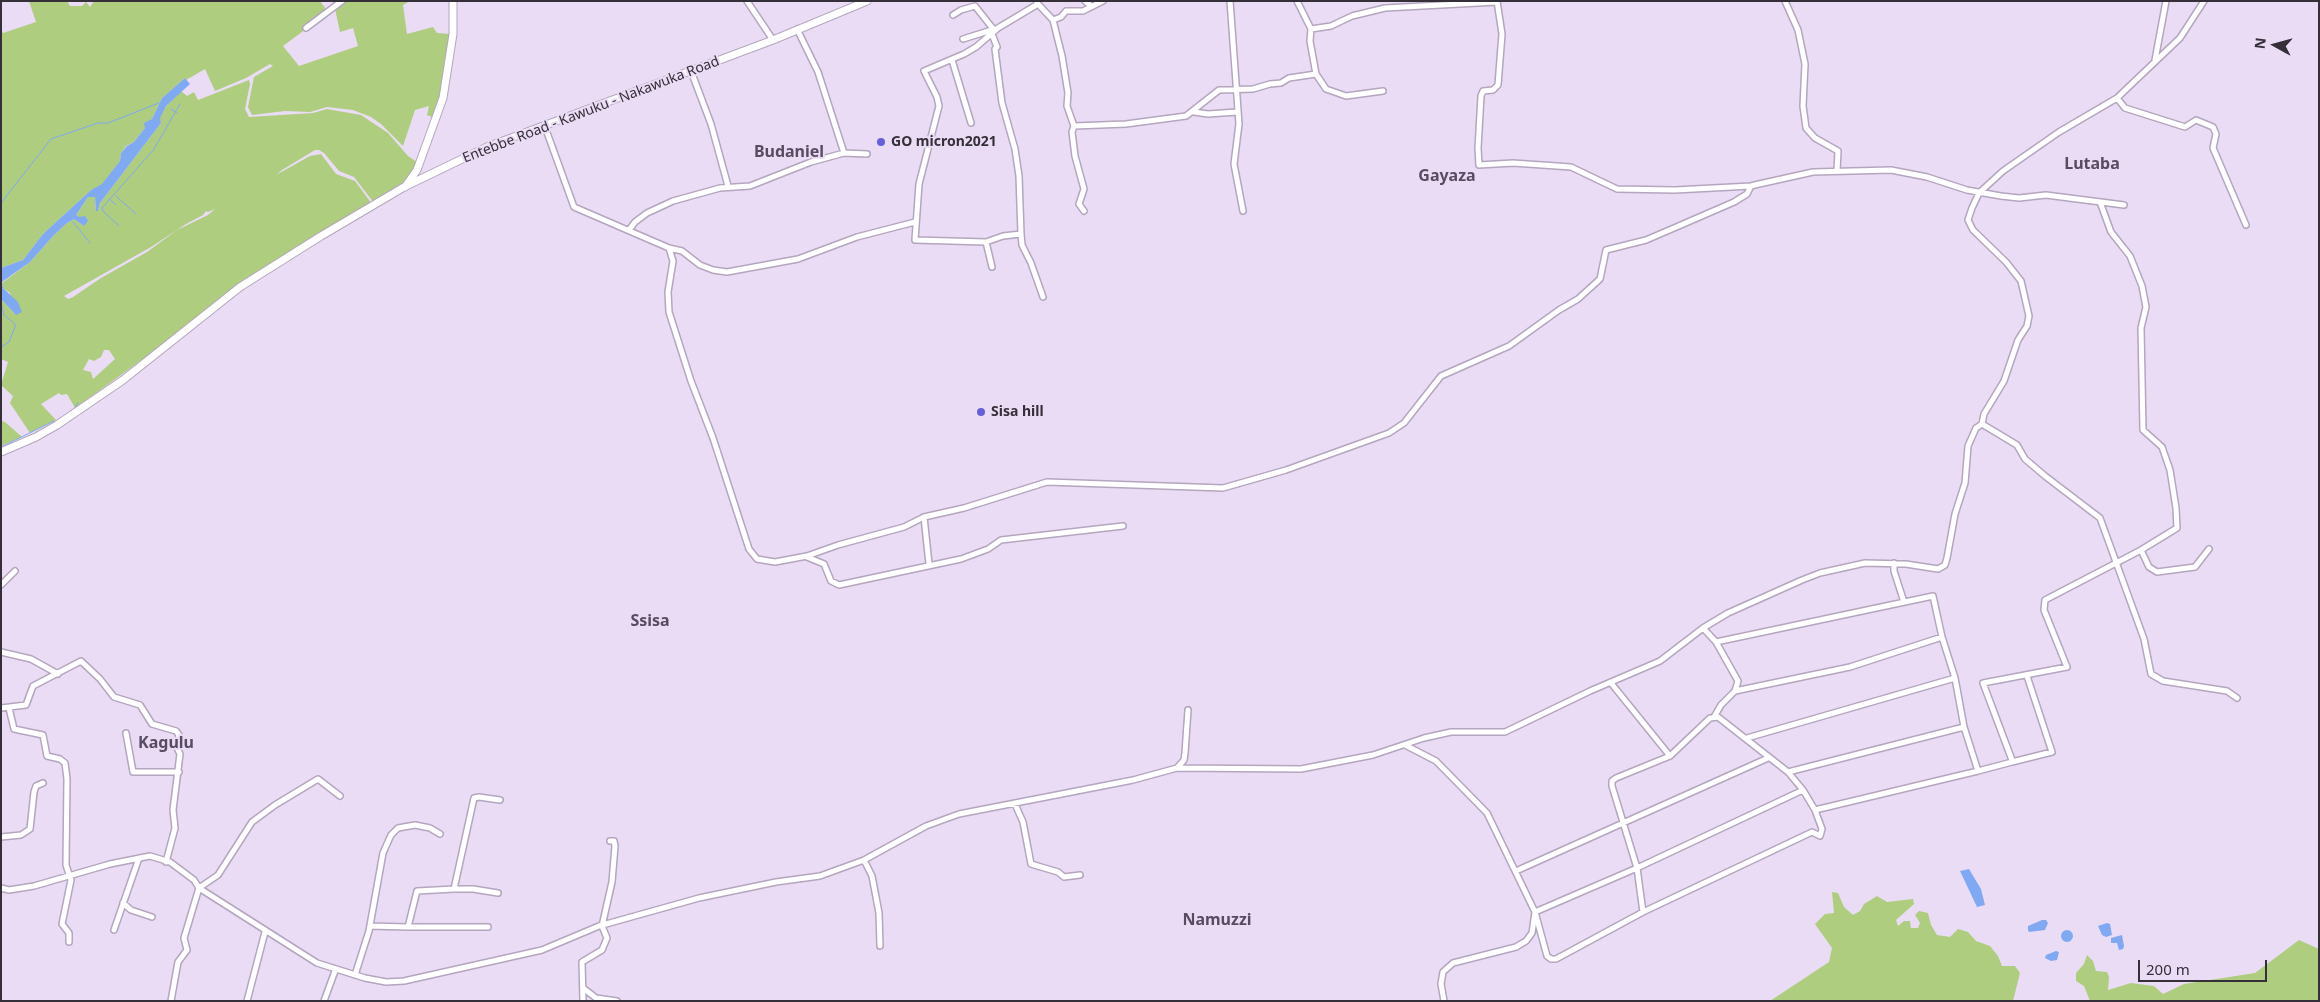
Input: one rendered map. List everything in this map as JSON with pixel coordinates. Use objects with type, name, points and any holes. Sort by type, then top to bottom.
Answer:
[{"type":"main road","points":[[404,187],[418,166],[443,98],[453,34],[453,1]]},
{"type":"main road","name":"Entebbe Road - Kawuku - Nakawuka Road","points":[[1,452],[36,437],[56,425],[123,380],[240,287],[314,240],[404,187],[487,147],[773,40],[862,2]]},
{"type":"main road","points":[[418,166],[422,172],[431,174]]},
{"type":"street","points":[[306,28],[342,1]]},
{"type":"street","points":[[748,1],[773,40]]},
{"type":"street","points":[[1085,1],[1091,6]]},
{"type":"street","points":[[1053,20],[1061,17],[1066,11],[1083,11],[1103,1]]},
{"type":"street","points":[[1230,1],[1239,124],[1235,142],[1234,173],[1243,212]]},
{"type":"street","points":[[1297,1],[1311,28],[1310,41],[1316,74],[1326,89],[1342,96],[1383,91]]},
{"type":"street","points":[[1785,1],[1798,30],[1805,64],[1803,106],[1806,128],[1815,138],[1838,151],[1837,171]]},
{"type":"street","points":[[2154,60],[2166,1]]},
{"type":"street","points":[[1,888],[9,890],[34,886],[150,856],[180,869],[194,880],[199,888],[265,932],[317,963],[355,975],[396,982],[433,976],[542,950],[602,926],[699,898],[776,882],[820,876],[864,860],[937,821],[960,814],[1133,780],[1177,768],[1301,769],[1363,757],[1451,732],[1505,732],[1660,661],[1703,628],[1743,606],[1820,573],[1866,563],[1894,563],[1938,569],[1945,565],[1955,514],[1966,483],[1968,446],[1976,428],[1982,424],[1984,414],[2004,381],[2018,340],[2027,326],[2029,316],[2021,281],[1969,224],[1969,216],[1979,193],[2003,171],[2059,132],[2117,98],[2154,60],[2180,38],[2204,1]]},
{"type":"street","points":[[1311,28],[1330,26],[1352,16],[1385,8],[1497,2],[1502,34],[1498,85],[1492,90],[1484,91],[1481,96],[1479,165],[1513,163],[1571,168],[1609,187],[1675,190],[1751,186],[1813,172],[1900,171],[1979,193],[2019,198],[2046,195],[2124,206]]},
{"type":"street","points":[[1022,234],[1003,236],[986,242],[915,240],[919,184],[939,106],[938,97],[924,71],[952,60],[976,47],[995,30],[1037,3],[1053,20],[1065,70],[1067,106],[1074,126],[1072,132],[1075,156],[1084,189],[1079,204],[1084,211]]},
{"type":"street","points":[[954,15],[961,10],[975,6],[995,30],[997,47],[995,49],[1002,103],[1015,149],[1019,176],[1022,245],[1031,263],[1043,297]]},
{"type":"street","points":[[797,29],[820,77],[844,153]]},
{"type":"street","points":[[963,39],[995,30]]},
{"type":"street","points":[[952,60],[971,123]]},
{"type":"street","points":[[690,71],[711,124],[728,186]]},
{"type":"street","points":[[1194,112],[1217,90],[1253,89],[1281,83],[1290,78],[1316,74]]},
{"type":"street","points":[[2117,98],[2125,108],[2185,127],[2196,120],[2213,127],[2216,134],[2213,148],[2246,225]]},
{"type":"street","points":[[1074,126],[1167,120],[1194,112],[1208,114],[1237,112]]},
{"type":"street","points":[[545,126],[574,207],[669,248],[682,251],[700,265],[714,270],[727,272],[798,259],[857,237],[915,222]]},
{"type":"street","points":[[629,230],[635,222],[647,213],[673,201],[728,186],[750,186],[811,162],[844,153],[867,154]]},
{"type":"street","points":[[669,248],[673,261],[668,292],[669,312],[749,549],[757,559],[768,562],[806,556],[904,527],[924,517],[964,508],[1047,482],[1223,488],[1286,470],[1389,433],[1404,423],[1440,376],[1509,346],[1584,294],[1600,279],[1606,250],[1646,240],[1734,202],[1747,194],[1751,186]]},
{"type":"street","points":[[2012,762],[1983,682],[2027,676],[2067,667],[2044,610],[2045,600],[2141,550],[2177,528],[2170,470],[2162,447],[2143,430],[2141,328],[2146,307],[2142,286],[2130,256],[2111,232],[2100,202]]},
{"type":"street","points":[[986,242],[992,267]]},
{"type":"street","points":[[1982,424],[2017,445],[2025,458],[2045,476],[2100,518],[2144,639],[2151,674],[2156,678],[2170,682],[2227,691],[2237,698]]},
{"type":"street","points":[[924,517],[929,564]]},
{"type":"street","points":[[806,556],[824,564],[831,581],[840,585],[874,579],[929,564],[961,559],[987,550],[1001,540],[1123,526]]},
{"type":"street","points":[[2141,550],[2149,567],[2157,572],[2195,566],[2209,549]]},
{"type":"street","points":[[1894,563],[1894,571],[1904,602]]},
{"type":"street","points":[[1,584],[15,571]]},
{"type":"street","points":[[1716,642],[1933,596],[1942,637],[1955,678],[1964,727],[1978,771]]},
{"type":"street","points":[[1643,912],[1637,868],[1612,781],[1670,756],[1704,723],[1714,717],[1721,705],[1735,691],[1738,685],[1737,677],[1716,642],[1703,628]]},
{"type":"street","points":[[1735,691],[1850,667],[1942,637]]},
{"type":"street","points":[[1,652],[31,659],[58,674]]},
{"type":"street","points":[[1,708],[26,706],[33,686],[82,661],[100,679],[114,698],[140,705],[152,724],[176,731],[179,736],[177,748],[180,754],[174,810],[176,828],[166,862]]},
{"type":"street","points":[[1815,810],[2052,752],[2027,676]]},
{"type":"street","points":[[1747,738],[1955,678]]},
{"type":"street","points":[[1611,683],[1670,756]]},
{"type":"street","points":[[9,708],[14,729],[43,735],[47,756],[60,759],[65,763],[67,779],[65,833],[71,880],[62,924],[68,933],[68,942]]},
{"type":"street","points":[[1177,768],[1184,760],[1186,752],[1188,710]]},
{"type":"street","points":[[1405,745],[1436,761],[1487,813],[1535,912],[1548,956],[1553,959],[1643,912],[1812,832],[1820,836],[1822,829],[1815,810],[1803,790],[1788,772],[1768,758],[1724,720],[1714,717]]},
{"type":"street","points":[[1788,772],[1964,727]]},
{"type":"street","points":[[126,733],[133,772],[179,772]]},
{"type":"street","points":[[1516,872],[1768,758]]},
{"type":"street","points":[[171,1001],[178,962],[187,950],[184,938],[199,888],[218,875],[252,822],[275,805],[318,779],[340,796]]},
{"type":"street","points":[[1,837],[21,835],[30,829],[34,792],[36,786],[43,783]]},
{"type":"street","points":[[1535,912],[1637,868],[1803,790]]},
{"type":"street","points":[[454,889],[474,798],[500,800]]},
{"type":"street","points":[[1015,804],[1023,822],[1031,864],[1058,872],[1064,877],[1080,875]]},
{"type":"street","points":[[355,975],[370,926],[383,853],[391,835],[398,828],[415,825],[430,828],[440,834]]},
{"type":"street","points":[[583,1001],[582,962],[602,950],[607,938],[602,926],[612,882],[615,846],[614,841],[610,841]]},
{"type":"street","points":[[114,930],[139,858]]},
{"type":"street","points":[[864,860],[872,876],[878,906],[880,946]]},
{"type":"street","points":[[408,926],[417,891],[473,889],[498,894]]},
{"type":"street","points":[[123,903],[131,910],[152,917]]},
{"type":"street","points":[[1444,1001],[1441,984],[1443,972],[1454,962],[1516,947],[1526,941],[1532,933],[1535,912]]},
{"type":"street","points":[[370,926],[488,927]]},
{"type":"street","points":[[247,1001],[265,932]]},
{"type":"street","points":[[324,1001],[335,970]]},
{"type":"street","points":[[583,988],[596,998],[617,1001]]},
{"type":"green space","points":[[29,1],[67,1],[70,6],[82,6],[86,2],[90,7],[94,1],[320,1],[326,9],[306,25],[306,29],[283,46],[299,66],[358,46],[353,28],[340,32],[335,9],[346,1],[410,1],[403,5],[407,34],[433,27],[437,33],[451,34],[441,99],[434,118],[427,115],[429,106],[415,110],[403,146],[381,124],[371,117],[353,110],[327,107],[310,112],[285,111],[252,115],[248,107],[254,77],[273,66],[270,64],[246,78],[215,91],[205,69],[186,80],[185,78],[162,98],[152,119],[134,142],[126,146],[121,153],[120,161],[102,185],[91,190],[43,234],[23,260],[1,268],[1,30],[3,33],[36,22]]},
{"type":"green space","points":[[249,80],[250,84],[245,109],[249,117],[313,113],[327,109],[361,115],[388,133],[408,156],[417,162],[415,169],[403,185],[374,203],[354,177],[339,171],[324,153],[319,150],[315,150],[282,170],[276,175],[310,156],[321,154],[336,174],[355,181],[372,204],[278,259],[238,285],[150,354],[75,408],[67,394],[61,395],[59,393],[41,404],[56,420],[30,433],[10,403],[13,396],[1,385],[8,362],[1,359],[1,299],[16,315],[10,293],[3,288],[2,283],[30,262],[67,223],[74,219],[84,226],[76,215],[88,197],[95,196],[96,211],[98,211],[100,203],[161,123],[159,118],[166,106],[181,91],[187,96],[194,92],[198,100]],"holes":[[[215,209],[208,215],[177,230],[147,252],[101,278],[73,297],[68,299],[64,296],[151,247],[186,224],[203,215],[206,211]],[[104,350],[109,350],[115,359],[93,379],[91,372],[83,370],[89,359],[94,361],[101,357]]]},
{"type":"green space","points":[[1,421],[5,422],[22,437],[1,446]]},
{"type":"green space","points":[[1832,892],[1838,893],[1844,907],[1853,915],[1860,911],[1864,904],[1877,896],[1887,902],[1913,899],[1914,904],[1896,920],[1898,926],[1904,921],[1910,921],[1911,928],[1918,928],[1920,923],[1915,915],[1919,911],[1928,913],[1931,925],[1937,935],[1950,937],[1958,929],[1968,932],[1976,941],[1990,946],[1998,956],[2002,966],[2015,966],[2020,973],[2013,1001],[1770,1001],[1829,962],[1832,948],[1815,924],[1825,914],[1834,913]]},
{"type":"green space","points":[[2299,940],[2319,949],[2319,1001],[2090,1001],[2084,986],[2076,981],[2076,973],[2084,964],[2087,955],[2093,961],[2096,971],[2107,972],[2109,977],[2108,990],[2131,983],[2154,986],[2163,994],[2184,984],[2255,973]]},
{"type":"water","points":[[185,78],[190,84],[166,106],[160,118],[161,123],[100,203],[98,211],[96,211],[95,197],[88,197],[76,215],[79,217],[85,216],[88,221],[84,226],[74,219],[67,223],[30,262],[2,282],[3,288],[18,302],[22,312],[16,315],[1,299],[1,268],[23,260],[43,234],[91,190],[102,184],[120,161],[121,153],[134,142],[145,128],[144,123],[152,119],[162,98]]},
{"type":"water","points":[[1969,869],[1981,889],[1985,905],[1977,907],[1960,871]]},
{"type":"water","points":[[2046,920],[2048,923],[2045,930],[2029,932],[2028,926]]},
{"type":"water","points":[[2110,924],[2112,935],[2106,937],[2102,935],[2098,926]]},
{"type":"water","points":[[2067,930],[2073,936],[2067,942],[2061,936]]},
{"type":"water","points":[[2122,935],[2124,946],[2123,949],[2119,950],[2117,943],[2111,943],[2111,938]]},
{"type":"water","points":[[2056,951],[2059,952],[2057,960],[2051,961],[2045,958],[2046,955]]},
{"type":"waterway","points":[[1,203],[51,139],[98,123],[108,123],[159,103]]},
{"type":"waterway","points":[[119,226],[102,208],[154,149],[180,104]]},
{"type":"waterway","points":[[171,109],[177,113]]},
{"type":"waterway","points":[[116,196],[136,214]]},
{"type":"waterway","points":[[111,200],[116,205]]},
{"type":"waterway","points":[[73,222],[90,243]]},
{"type":"waterway","points":[[1,303],[4,315],[15,324],[9,342],[1,347]]},
{"type":"waterway","points":[[74,409],[78,403]]},
{"type":"waterway","points":[[1,447],[54,421]]},
{"type":"place","name":"GO micron2021","points":[[881,142]]},
{"type":"place","name":"Sisa hill","points":[[981,412]]},
{"type":"district","name":"Budaniel","points":[[789,152]]},
{"type":"district","name":"Lutaba","points":[[2092,164]]},
{"type":"district","name":"Gayaza","points":[[1447,176]]},
{"type":"district","name":"Ssisa","points":[[650,621]]},
{"type":"district","name":"Kagulu","points":[[166,743]]},
{"type":"district","name":"Namuzzi","points":[[1217,920]]}]
